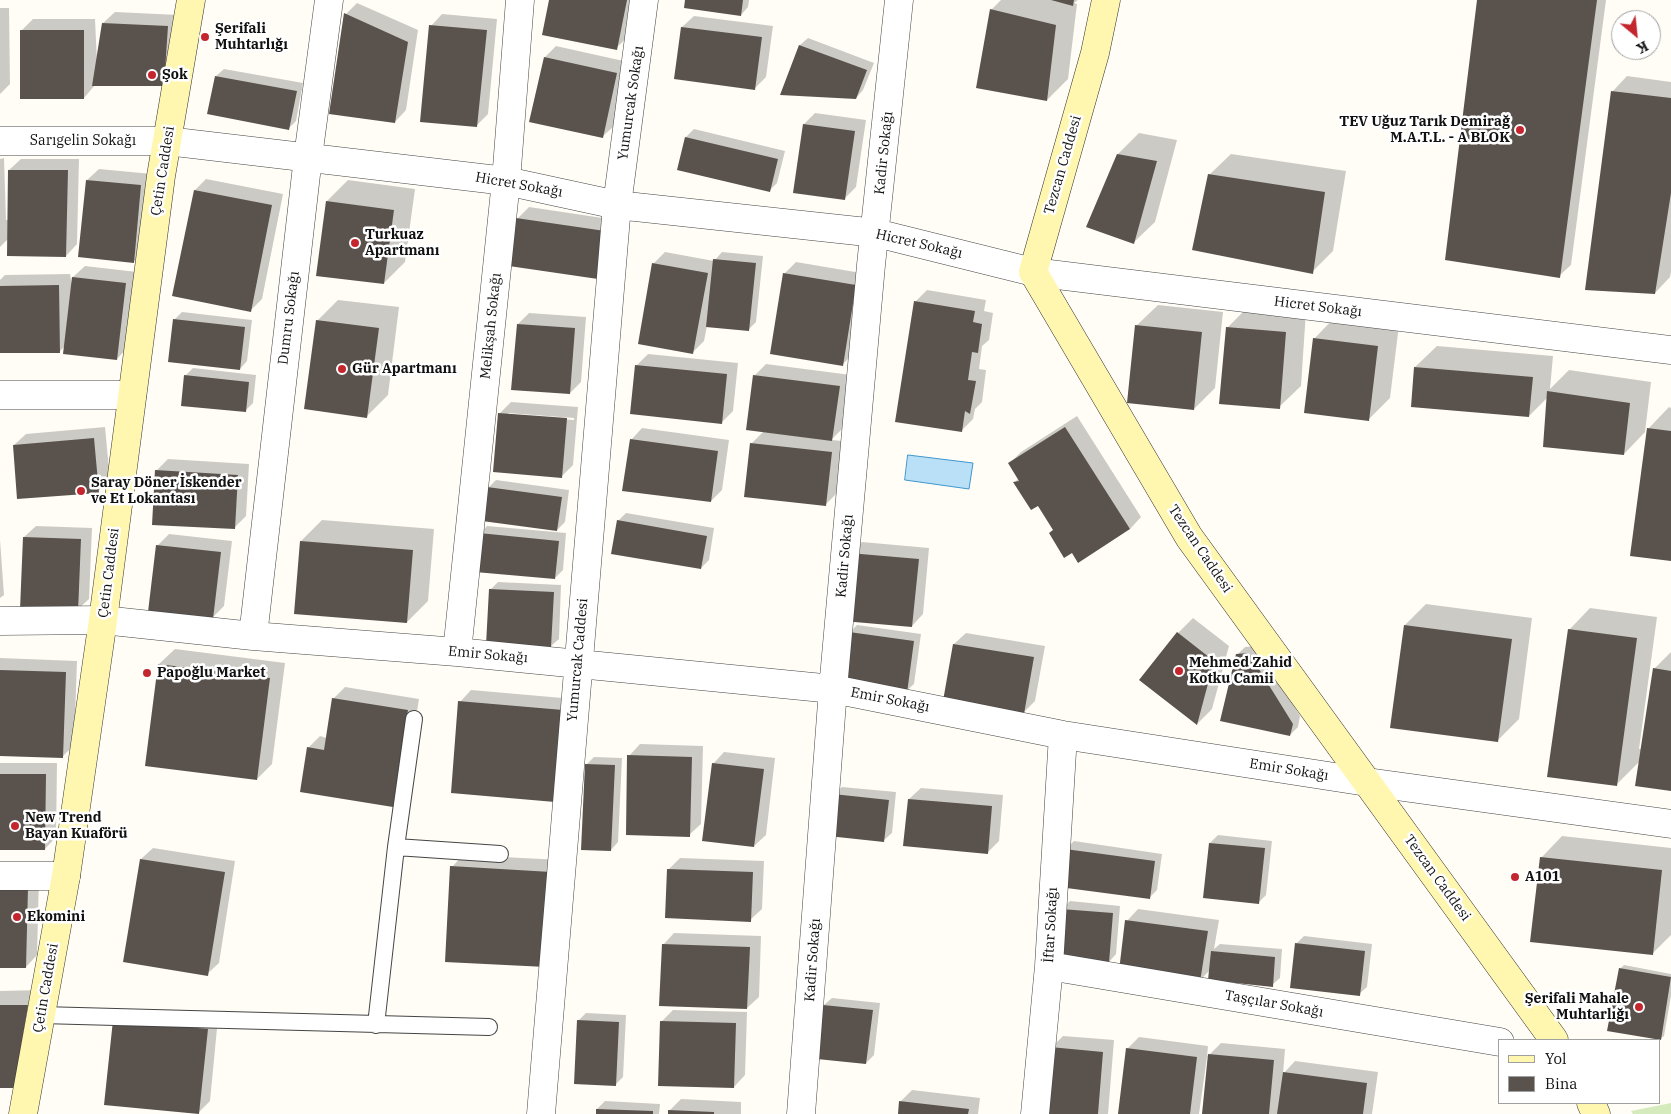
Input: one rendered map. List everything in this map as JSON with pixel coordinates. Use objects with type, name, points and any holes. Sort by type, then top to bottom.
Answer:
[{"type":"street","name":"Çetin Caddesi","points":[[23,1114],[66,876],[103,620],[167,141],[191,0]]},
{"type":"street","name":"Dumru Sokağı","points":[[253,636],[308,157],[329,0]]},
{"type":"street","name":"Melikşah Sokağı","points":[[456,652],[506,180],[520,0]]},
{"type":"street","name":"Yumurcak Sokağı","points":[[617,206],[644,0]]},
{"type":"street","name":"Kadir Sokağı","points":[[802,1114],[833,689],[871,265],[876,234],[899,0]]},
{"type":"street","name":"Tezcan Caddesi","points":[[1106,0],[1095,53],[1033,272],[1189,537],[1553,1039]]},
{"type":"street","name":"Sarıgelin Sokağı","points":[[0,141],[167,141]]},
{"type":"street","name":"Hicret Sokağı","points":[[167,141],[506,180],[617,206],[876,234],[1033,272],[1671,350]]},
{"type":"street","name":"Yumurcak Caddesi","points":[[541,1114],[577,663],[617,206]]},
{"type":"street","points":[[0,395],[132,395]]},
{"type":"street","name":"Emir Sokağı","points":[[0,621],[103,620],[253,636],[577,663],[833,689],[1062,735],[1367,782],[1671,824]]},
{"type":"street","name":"İftar Sokağı","points":[[1035,1114],[1049,966],[1062,735]]},
{"type":"street","points":[[0,876],[66,876]]},
{"type":"street","name":"Taşçılar Sokağı","points":[[1049,966],[1498,1042]]},
{"type":"lane","points":[[376,1025],[396,847],[414,719]]},
{"type":"lane","points":[[396,847],[500,854]]},
{"type":"lane","points":[[41,1015],[489,1027]]},
{"type":"green space","points":[[1671,1103],[1671,1114],[1633,1114],[1631,1111]]},
{"type":"water","points":[[908,455],[973,463],[969,489],[905,480]]},
{"type":"building","points":[[549,0],[627,0],[617,50],[542,35]]},
{"type":"building","points":[[685,0],[743,0],[741,16],[684,8]]},
{"type":"building","points":[[1051,0],[1074,0],[1073,6]]},
{"type":"building","name":"TEV Uğuz Tarık Demirağ M.A.T.L. - A BLOK","points":[[1477,0],[1597,0],[1560,278],[1445,260]]},
{"type":"building","points":[[990,9],[1056,25],[1047,101],[976,88]]},
{"type":"building","points":[[344,13],[408,42],[395,123],[329,114]]},
{"type":"building","points":[[102,23],[168,26],[164,86],[92,86]]},
{"type":"building","points":[[429,25],[487,30],[477,127],[420,122]]},
{"type":"building","points":[[681,27],[762,37],[755,90],[674,79]]},
{"type":"building","points":[[20,30],[84,30],[84,99],[20,99]]},
{"type":"building","points":[[799,45],[867,70],[856,99],[780,95]]},
{"type":"building","points":[[544,57],[617,73],[603,138],[529,122]]},
{"type":"building","points":[[215,76],[297,91],[289,130],[207,114]]},
{"type":"building","points":[[1611,91],[1671,98],[1671,193],[1655,294],[1585,290]]},
{"type":"building","points":[[803,124],[855,131],[845,200],[793,193]]},
{"type":"building","points":[[685,137],[778,159],[770,192],[677,170]]},
{"type":"building","points":[[1117,154],[1157,161],[1134,244],[1086,227]]},
{"type":"building","points":[[8,170],[68,170],[66,257],[7,256]]},
{"type":"building","points":[[1208,174],[1325,192],[1313,274],[1192,250]]},
{"type":"building","points":[[86,180],[141,185],[134,263],[78,257]]},
{"type":"building","points":[[194,190],[272,205],[251,312],[172,296]]},
{"type":"building","name":"Turkuaz Apartmanı","points":[[326,201],[394,210],[384,284],[316,276]]},
{"type":"building","points":[[516,218],[605,231],[598,279],[509,266]]},
{"type":"building","points":[[713,259],[756,263],[749,331],[706,327]]},
{"type":"building","points":[[652,263],[708,273],[693,354],[638,344]]},
{"type":"building","points":[[783,273],[856,285],[843,366],[770,354]]},
{"type":"building","points":[[72,277],[126,283],[117,360],[63,354]]},
{"type":"building","points":[[59,285],[60,353],[0,353],[0,286]]},
{"type":"building","points":[[914,301],[975,311],[973,322],[982,324],[978,353],[972,352],[968,380],[976,381],[970,414],[965,411],[962,432],[895,422]]},
{"type":"building","points":[[173,319],[245,327],[240,370],[168,362]]},
{"type":"building","name":"Gür Apartmanı","points":[[316,320],[379,328],[367,418],[304,409]]},
{"type":"building","points":[[517,324],[575,328],[570,394],[511,390]]},
{"type":"building","points":[[1135,325],[1202,332],[1194,410],[1127,403]]},
{"type":"building","points":[[1226,327],[1286,332],[1280,409],[1219,404]]},
{"type":"building","points":[[1313,338],[1378,346],[1369,421],[1304,413]]},
{"type":"building","points":[[635,365],[727,374],[722,424],[630,414]]},
{"type":"building","points":[[1414,367],[1533,377],[1529,417],[1411,407]]},
{"type":"building","points":[[184,375],[249,382],[246,412],[181,406]]},
{"type":"building","points":[[753,375],[840,386],[832,441],[746,430]]},
{"type":"building","points":[[1547,391],[1630,403],[1624,455],[1543,447]]},
{"type":"building","points":[[498,413],[567,418],[562,478],[493,472]]},
{"type":"building","points":[[1065,427],[1130,529],[1078,563],[1072,553],[1064,558],[1049,533],[1053,530],[1038,506],[1031,510],[1013,482],[1019,481],[1008,463]]},
{"type":"building","points":[[1647,428],[1671,431],[1671,561],[1630,556]]},
{"type":"building","points":[[94,438],[99,493],[17,499],[13,445]]},
{"type":"building","points":[[630,439],[718,451],[711,502],[622,491]]},
{"type":"building","points":[[750,443],[832,452],[826,506],[744,497]]},
{"type":"building","points":[[155,470],[238,475],[235,529],[152,525]]},
{"type":"building","points":[[487,487],[562,497],[557,531],[482,521]]},
{"type":"building","points":[[617,520],[707,536],[701,569],[611,554]]},
{"type":"building","points":[[479,533],[559,541],[555,579],[475,572]]},
{"type":"building","points":[[23,537],[81,539],[78,612],[20,610]]},
{"type":"building","points":[[300,541],[413,550],[407,623],[294,614]]},
{"type":"building","points":[[156,545],[221,552],[213,619],[148,612]]},
{"type":"building","points":[[849,553],[919,559],[912,627],[843,621]]},
{"type":"building","points":[[489,589],[554,592],[551,647],[486,645]]},
{"type":"building","points":[[1404,625],[1512,639],[1498,742],[1390,728]]},
{"type":"building","points":[[1568,629],[1637,638],[1617,786],[1547,777]]},
{"type":"building","points":[[849,632],[914,641],[907,693],[841,683]]},
{"type":"building","name":"Mehmed Zahid Kotku Camii","points":[[1177,632],[1214,661],[1197,725],[1139,680]]},
{"type":"building","points":[[953,644],[1034,657],[1024,714],[943,701]]},
{"type":"building","points":[[1249,653],[1293,724],[1290,736],[1220,721],[1236,654]]},
{"type":"building","points":[[158,664],[270,678],[257,780],[145,766]]},
{"type":"building","points":[[1653,668],[1671,671],[1671,791],[1635,786]]},
{"type":"building","points":[[0,670],[66,672],[63,758],[0,756]]},
{"type":"building","points":[[332,698],[408,710],[393,807],[300,792],[307,747],[324,750]]},
{"type":"building","points":[[458,701],[563,710],[555,802],[451,793]]},
{"type":"building","points":[[627,755],[692,757],[690,837],[626,835]]},
{"type":"building","points":[[712,763],[764,769],[754,847],[702,841]]},
{"type":"building","points":[[585,764],[615,765],[611,851],[581,850]]},
{"type":"building","points":[[0,774],[46,774],[45,850],[0,850]]},
{"type":"building","points":[[833,794],[889,800],[884,842],[828,836]]},
{"type":"building","points":[[908,799],[992,806],[988,854],[903,846]]},
{"type":"building","points":[[1209,843],[1265,848],[1259,904],[1203,898]]},
{"type":"building","points":[[1065,849],[1155,861],[1150,899],[1059,887]]},
{"type":"building","points":[[1540,857],[1662,870],[1653,955],[1530,942]]},
{"type":"building","points":[[140,859],[225,872],[208,976],[123,962]]},
{"type":"building","points":[[450,866],[551,872],[546,967],[445,962]]},
{"type":"building","points":[[667,869],[753,872],[751,922],[665,918]]},
{"type":"building","points":[[0,887],[28,888],[26,968],[0,968]]},
{"type":"building","points":[[1061,909],[1113,913],[1109,963],[1057,959]]},
{"type":"building","points":[[1125,920],[1208,931],[1200,982],[1119,971]]},
{"type":"building","points":[[1295,943],[1365,951],[1360,996],[1290,988]]},
{"type":"building","points":[[662,944],[750,947],[747,1009],[659,1006]]},
{"type":"building","points":[[1211,951],[1275,957],[1273,987],[1208,980]]},
{"type":"building","name":"Şerifali Mahale Muhtarlığı","points":[[1619,968],[1671,977],[1661,1040],[1607,1031]]},
{"type":"building","points":[[0,1005],[28,1005],[14,1088],[0,1088]]},
{"type":"building","points":[[823,1005],[873,1010],[866,1064],[817,1059]]},
{"type":"building","points":[[113,1020],[208,1029],[199,1114],[104,1105]]},
{"type":"building","points":[[577,1020],[619,1022],[616,1086],[574,1084]]},
{"type":"building","points":[[660,1021],[736,1023],[734,1088],[658,1086]]},
{"type":"building","points":[[1050,1047],[1103,1052],[1098,1114],[1045,1114]]},
{"type":"building","points":[[1126,1048],[1197,1057],[1190,1114],[1118,1114]]},
{"type":"building","points":[[1208,1054],[1274,1060],[1269,1114],[1202,1114]]},
{"type":"building","points":[[1283,1072],[1367,1083],[1363,1114],[1277,1114]]},
{"type":"building","points":[[899,1101],[969,1109],[968,1114],[898,1114]]},
{"type":"building","points":[[596,1109],[653,1111],[653,1114],[596,1114]]},
{"type":"building","points":[[668,1110],[714,1112],[714,1114],[668,1114]]},
{"type":"place","name":"Şerifali Muhtarlığı","points":[[205,37]]},
{"type":"place","name":"Şok","points":[[152,75]]},
{"type":"place","name":"TEV Uğuz Tarık Demirağ M.A.T.L. - A BLOK","points":[[1520,130]]},
{"type":"place","name":"Turkuaz Apartmanı","points":[[355,243]]},
{"type":"place","name":"Gür Apartmanı","points":[[342,369]]},
{"type":"place","name":"Saray Döner İskender ve Et Lokantası","points":[[81,491]]},
{"type":"place","name":"Mehmed Zahid Kotku Camii","points":[[1179,671]]},
{"type":"place","name":"Papoğlu Market","points":[[147,673]]},
{"type":"place","name":"New Trend Bayan Kuaförü","points":[[15,826]]},
{"type":"place","name":"A101","points":[[1515,877]]},
{"type":"place","name":"Ekomini","points":[[17,917]]},
{"type":"place","name":"Şerifali Mahale Muhtarlığı","points":[[1639,1007]]}]
